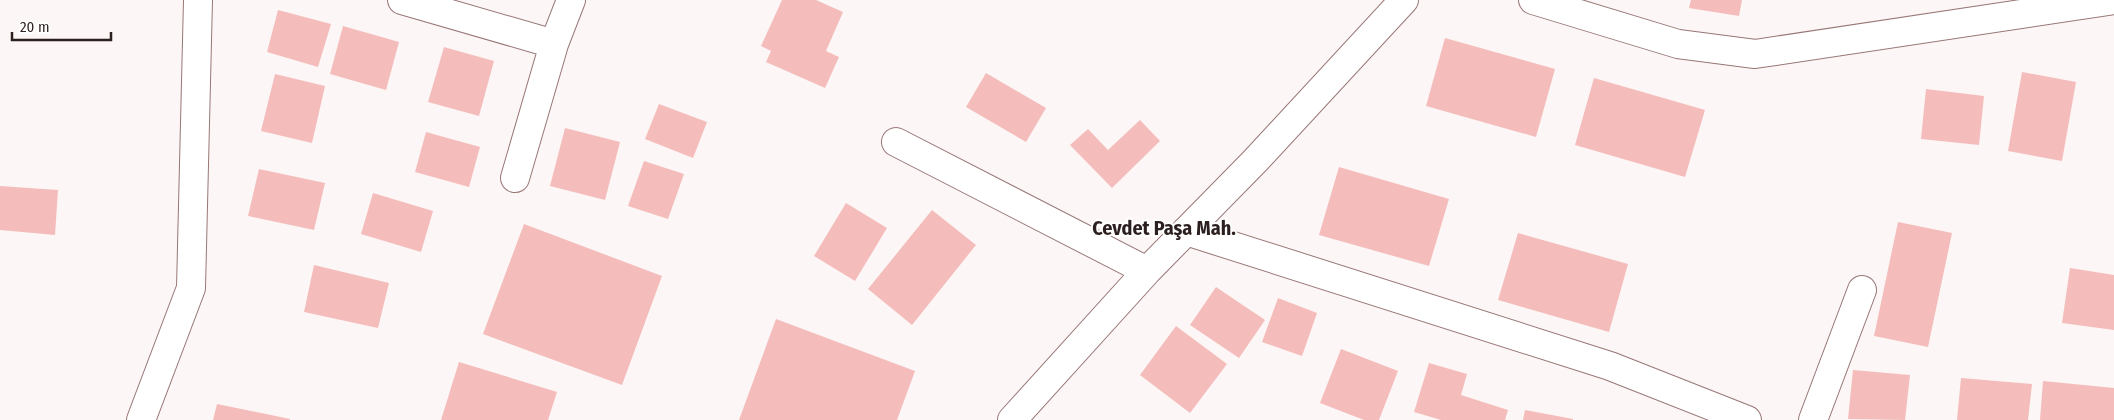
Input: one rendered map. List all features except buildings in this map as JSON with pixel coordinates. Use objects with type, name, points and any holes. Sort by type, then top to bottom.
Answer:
[{"type":"street","points":[[141,420],[190,288],[198,0]]},
{"type":"street","points":[[402,0],[554,44]]},
{"type":"street","points":[[514,178],[554,44],[571,0]]},
{"type":"street","points":[[1012,420],[1147,271],[1255,161],[1404,0]]},
{"type":"street","points":[[1533,0],[1678,44],[1755,54],[2114,0]]},
{"type":"street","points":[[896,142],[1147,271]]},
{"type":"street","points":[[1186,231],[1610,366],[1747,420]]},
{"type":"street","points":[[1813,420],[1862,290]]},
{"type":"district","name":"Cevdet Paşa Mah.","points":[[1164,228]]}]
